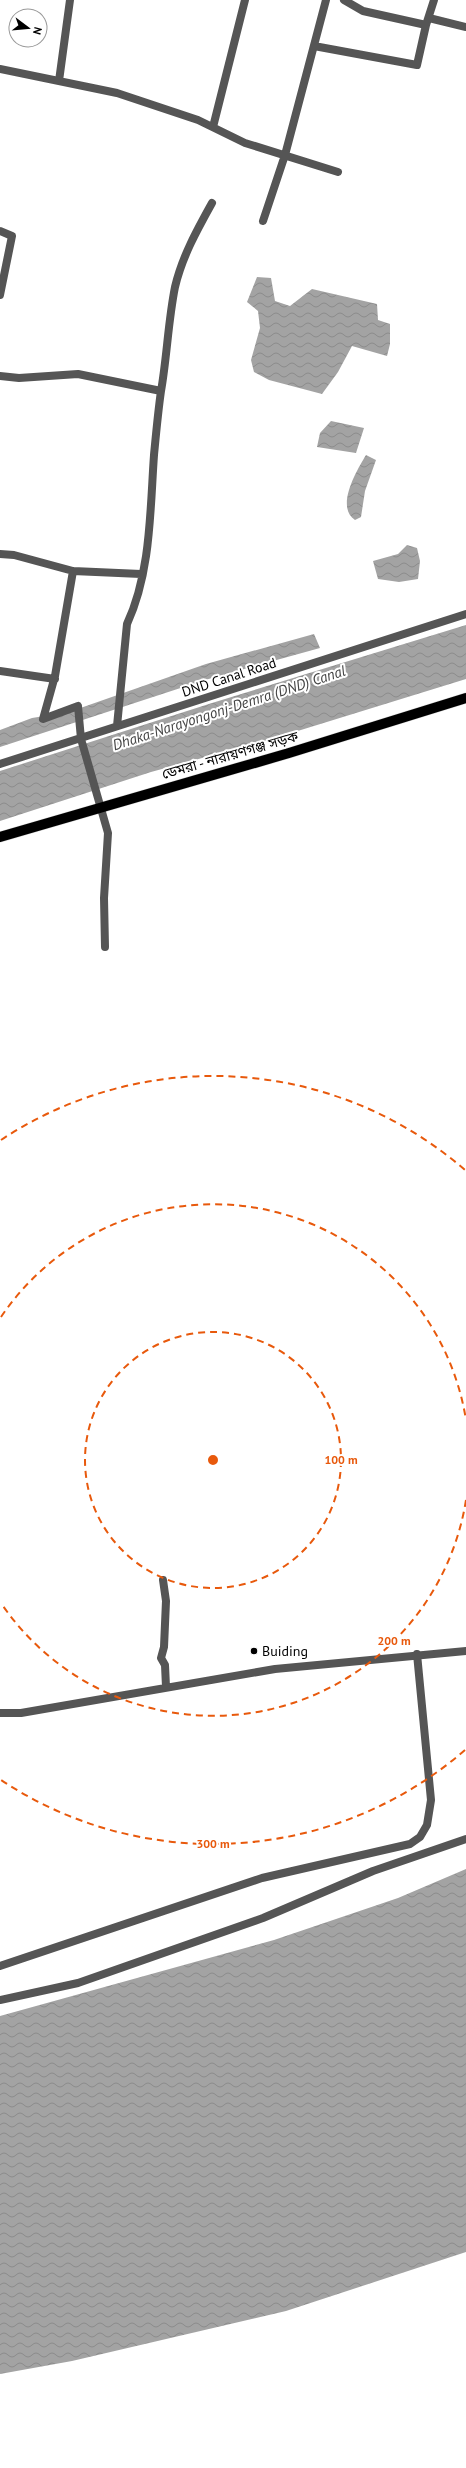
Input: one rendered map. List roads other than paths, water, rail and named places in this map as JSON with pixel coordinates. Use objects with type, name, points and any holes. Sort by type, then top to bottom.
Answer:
[{"type":"main road","name":"ডেমরা - নারায়ণগঞ্জ সড়ক","points":[[0,837],[289,753],[466,698]]},
{"type":"street","points":[[58,81],[70,0]]},
{"type":"street","points":[[214,127],[245,0]]},
{"type":"street","points":[[263,221],[285,155],[326,0]]},
{"type":"street","points":[[344,0],[363,11],[466,27]]},
{"type":"street","points":[[314,46],[417,65],[427,22],[434,0]]},
{"type":"street","points":[[0,69],[118,93],[214,127],[245,142],[338,172]]},
{"type":"street","points":[[117,726],[127,624],[134,609],[142,574],[151,518],[154,455],[167,330],[175,286],[187,249],[212,203]]},
{"type":"street","points":[[0,231],[12,236],[0,295]]},
{"type":"street","points":[[0,376],[19,378],[78,374],[161,391]]},
{"type":"street","points":[[0,554],[14,555],[73,571],[142,574]]},
{"type":"street","points":[[73,571],[54,679],[43,719],[78,706],[81,739],[108,833],[104,898],[105,946]]},
{"type":"street","name":"DND Canal Road","points":[[0,764],[466,614]]},
{"type":"street","points":[[0,671],[54,679]]},
{"type":"street","points":[[163,1580],[166,1601],[164,1647],[161,1658],[165,1665],[166,1687]]},
{"type":"street","points":[[0,1713],[21,1713],[275,1669],[417,1654],[466,1651]]},
{"type":"street","points":[[0,1966],[262,1878],[410,1844],[420,1836],[427,1825],[431,1800],[417,1654]]},
{"type":"street","points":[[0,2000],[78,1983],[263,1918],[373,1871],[466,1839]]},
{"type":"water","points":[[257,277],[271,278],[275,301],[290,306],[312,289],[377,304],[378,320],[390,324],[390,344],[387,356],[352,346],[338,372],[322,394],[269,380],[254,372],[251,360],[260,328],[258,311],[247,302]]},
{"type":"water","points":[[331,421],[364,428],[356,453],[317,447],[320,433]]},
{"type":"water","points":[[366,455],[376,460],[365,491],[361,517],[355,520],[349,514],[347,498],[353,479]]},
{"type":"water","points":[[407,545],[417,548],[420,561],[418,579],[399,582],[378,579],[373,561],[398,554]]},
{"type":"water","name":"Dhaka-Narayongonj-Demra (DND) Canal","points":[[466,625],[466,679],[275,738],[151,772],[0,821],[0,771],[212,703]]},
{"type":"water","points":[[314,634],[320,648],[205,680],[0,747],[0,730],[32,718],[69,712],[206,664]]},
{"type":"water","points":[[466,1869],[466,2252],[286,2311],[72,2361],[0,2374],[0,2016],[274,1940],[398,1898]]},
{"type":"place","name":"Buiding","points":[[254,1651]]}]
